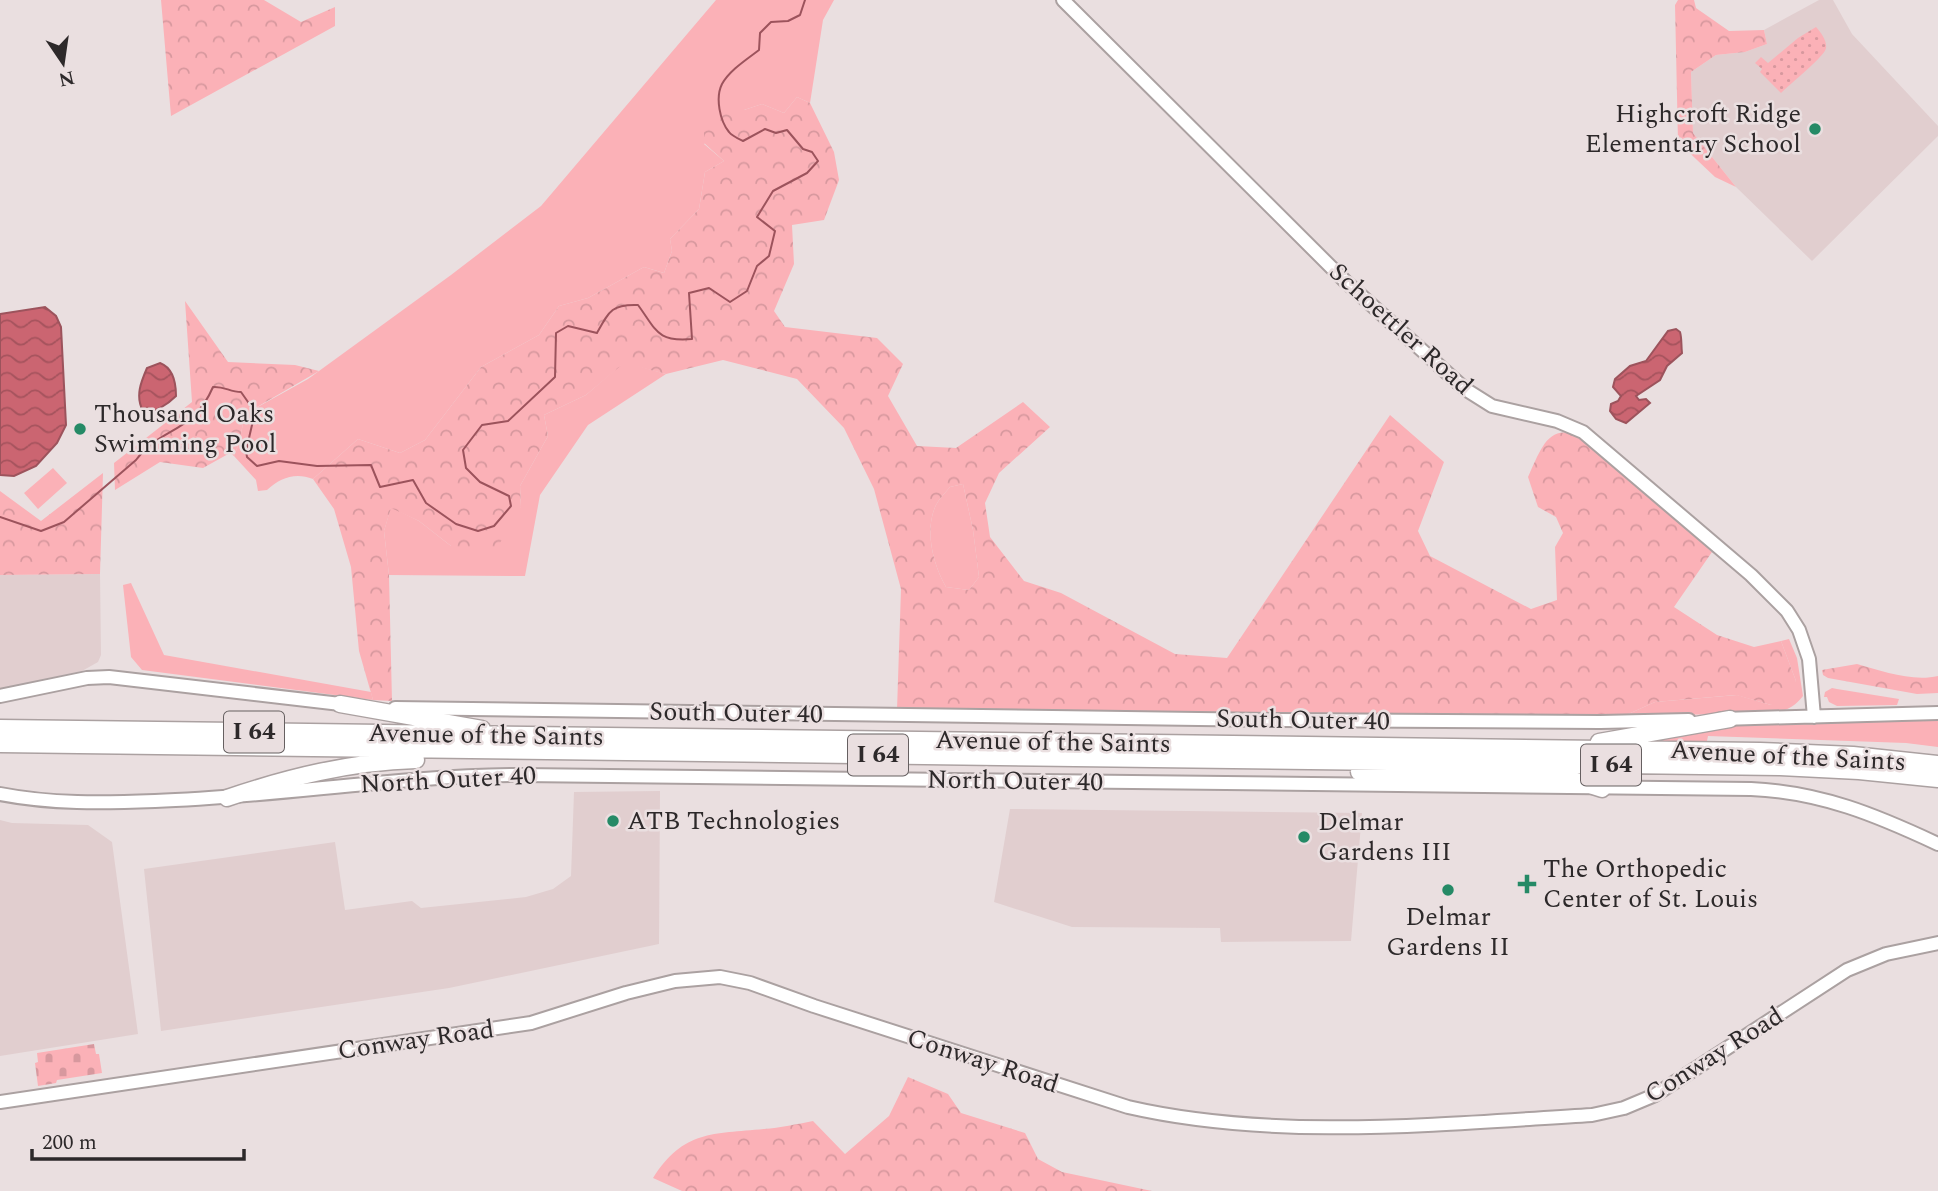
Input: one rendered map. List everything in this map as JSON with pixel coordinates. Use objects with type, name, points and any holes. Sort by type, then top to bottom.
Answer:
[{"type":"highway","points":[[340,704],[392,715],[461,723],[509,735]]},
{"type":"highway","points":[[1566,748],[1730,719]]},
{"type":"highway","name":"Avenue of the Saints","points":[[0,728],[1788,752],[1938,764]]},
{"type":"highway","name":"Avenue of the Saints","points":[[0,744],[1780,767],[1938,779]]},
{"type":"highway","points":[[227,798],[321,770],[383,761],[441,759],[472,752]]},
{"type":"highway","points":[[1284,761],[1334,771],[1577,781],[1602,789]]},
{"type":"street","name":"Schoettler Road","points":[[1063,0],[1346,282],[1465,389],[1492,405],[1557,421],[1583,432],[1751,575],[1787,611],[1800,630],[1809,659],[1814,717]]},
{"type":"street","name":"South Outer 40","points":[[0,696],[87,678],[109,677],[340,704],[443,709],[1600,722],[1938,713]]},
{"type":"street","name":"North Outer 40","points":[[0,794],[57,802],[124,803],[227,798],[421,778],[486,775],[1751,789],[1797,793],[1846,805],[1938,845]]},
{"type":"street","name":"Conway Road","points":[[0,1102],[531,1023],[650,987],[720,976],[750,983],[1128,1107],[1178,1117],[1338,1128],[1592,1115],[1640,1103],[1655,1095],[1847,970],[1886,954],[1938,943]]},
{"type":"shaded area","name":"Highcroft Ridge Elementary School","points":[[1819,0],[1833,0],[1852,34],[1938,126],[1938,136],[1812,261],[1736,187],[1693,133],[1691,72],[1716,55],[1745,52],[1767,44],[1764,30]]},
{"type":"shaded area","points":[[100,574],[101,655],[98,662],[82,671],[0,689],[0,575]]},
{"type":"shaded area","points":[[660,791],[659,944],[449,988],[161,1031],[144,869],[335,842],[345,910],[412,901],[421,908],[526,897],[553,889],[571,876],[574,792]]},
{"type":"shaded area","points":[[1010,809],[1362,813],[1351,941],[1221,942],[1220,928],[1072,927],[994,902]]},
{"type":"shaded area","points":[[0,820],[12,823],[88,825],[112,842],[138,1034],[0,1056]]},
{"type":"green space","points":[[161,0],[264,0],[301,22],[335,7],[335,26],[171,116]]},
{"type":"green space","points":[[716,0],[834,0],[823,20],[810,103],[797,97],[784,113],[762,104],[744,110],[704,144],[724,161],[705,172],[699,209],[670,239],[672,251],[664,273],[644,267],[588,298],[559,306],[539,335],[481,367],[425,440],[400,453],[358,439],[313,479],[288,477],[267,490],[258,491],[256,480],[234,456],[245,414],[308,379],[541,206]]},
{"type":"green space","points":[[1678,0],[1694,0],[1696,8],[1729,31],[1764,30],[1767,44],[1745,52],[1716,55],[1691,72],[1693,133],[1736,187],[1715,177],[1678,142],[1675,5]]},
{"type":"green space","points":[[1816,27],[1826,42],[1824,52],[1781,93],[1760,72],[1762,69],[1755,63],[1761,57],[1768,63]]},
{"type":"green space","points":[[797,97],[810,103],[834,152],[839,180],[824,220],[792,225],[794,264],[774,311],[785,327],[877,338],[903,364],[888,396],[917,446],[956,448],[1023,402],[1050,427],[999,473],[985,503],[990,537],[1024,581],[1061,593],[1175,654],[1227,658],[1390,415],[1444,462],[1418,531],[1430,556],[1531,609],[1557,600],[1555,547],[1563,533],[1556,517],[1538,507],[1528,477],[1548,440],[1562,433],[1572,434],[1584,439],[1712,552],[1674,607],[1717,635],[1754,647],[1781,641],[1796,681],[1787,701],[1771,705],[1736,695],[1655,702],[1624,716],[897,710],[901,589],[874,489],[844,428],[797,379],[723,360],[666,374],[624,363],[586,395],[544,415],[548,436],[520,486],[521,507],[494,553],[451,546],[419,521],[391,508],[384,531],[389,575],[392,701],[373,700],[359,651],[351,567],[334,509],[313,479],[358,439],[400,453],[425,440],[481,367],[539,335],[559,306],[588,298],[644,267],[664,273],[672,251],[670,239],[699,209],[705,172],[724,161],[704,143],[704,127],[729,104],[744,110],[762,104],[784,113]],"holes":[[[963,484],[979,577],[969,590],[946,587],[937,568],[930,536],[936,505],[950,487]]]},
{"type":"green space","points":[[185,301],[228,362],[295,365],[319,371],[245,414],[234,456],[230,453],[203,468],[160,462],[115,490],[114,463],[192,402]]},
{"type":"green space","points":[[624,362],[666,374],[588,425],[540,495],[525,576],[389,575],[384,531],[391,507],[419,521],[451,546],[521,507],[520,486],[548,436],[544,415],[586,395]]},
{"type":"green space","points":[[53,468],[67,483],[38,509],[24,493]]},
{"type":"green space","points":[[103,473],[100,574],[0,575],[0,491],[41,521]]},
{"type":"green space","points":[[963,484],[979,577],[969,590],[946,587],[937,568],[930,536],[932,515],[937,503],[950,487]]},
{"type":"green space","points":[[131,583],[164,655],[371,692],[373,700],[142,670],[131,657],[123,585]]},
{"type":"green space","points":[[1789,639],[1797,658],[1803,696],[1787,709],[1775,713],[1624,716],[1655,702],[1737,695],[1771,705],[1796,681],[1781,641]]},
{"type":"green space","points":[[1857,664],[1908,677],[1938,676],[1938,693],[1917,694],[1823,675],[1822,670]]},
{"type":"green space","points":[[1832,688],[1899,699],[1897,705],[1837,706],[1824,697],[1825,692]]},
{"type":"green space","points":[[1938,720],[1938,747],[1906,743],[1708,736],[1707,741],[1660,741],[1658,736],[1750,724]]},
{"type":"green space","points":[[94,1044],[96,1054],[99,1054],[102,1073],[38,1086],[35,1063],[38,1062],[37,1053]]},
{"type":"green space","points":[[908,1077],[948,1094],[961,1113],[1025,1133],[1038,1159],[1062,1172],[1152,1191],[682,1191],[653,1178],[676,1151],[701,1137],[813,1121],[845,1154],[889,1116]]},
{"type":"water","points":[[45,307],[56,316],[61,327],[66,425],[57,443],[36,466],[14,476],[0,475],[0,314]]},
{"type":"water","points":[[1676,329],[1680,332],[1682,353],[1667,366],[1660,380],[1636,396],[1639,400],[1646,399],[1650,403],[1626,423],[1616,419],[1610,411],[1611,404],[1621,396],[1613,387],[1615,379],[1630,366],[1646,361],[1668,331]]},
{"type":"water","points":[[160,363],[168,368],[173,376],[176,396],[156,410],[143,411],[139,394],[143,379],[147,368]]},
{"type":"waterway","points":[[0,517],[41,531],[64,522],[136,460],[145,449],[196,414],[213,387],[217,387],[241,392],[255,412],[246,451],[247,457],[257,466],[279,461],[317,466],[371,465],[380,487],[413,480],[426,503],[456,524],[478,531],[494,526],[511,506],[509,496],[480,482],[466,468],[463,450],[482,425],[508,421],[555,377],[556,333],[568,326],[597,333],[612,310],[638,305],[659,333],[671,339],[692,339],[689,293],[709,288],[730,302],[747,291],[757,266],[769,256],[775,231],[757,217],[773,191],[807,173],[818,161],[812,152],[803,149],[787,130],[776,133],[765,129],[743,141],[734,136],[723,122],[719,96],[722,84],[729,74],[759,50],[760,33],[771,22],[788,21],[800,15],[805,0]]},
{"type":"place","name":"Highcroft Ridge Elementary School","points":[[1815,129]]},
{"type":"place","name":"Thousand Oaks Swimming Pool","points":[[80,429]]},
{"type":"place","name":"ATB Technologies","points":[[613,821]]},
{"type":"place","name":"Delmar Gardens III","points":[[1304,837]]},
{"type":"place","name":"The Orthopedic Center of St. Louis","points":[[1527,884]]},
{"type":"place","name":"Delmar Gardens II","points":[[1448,890]]}]
